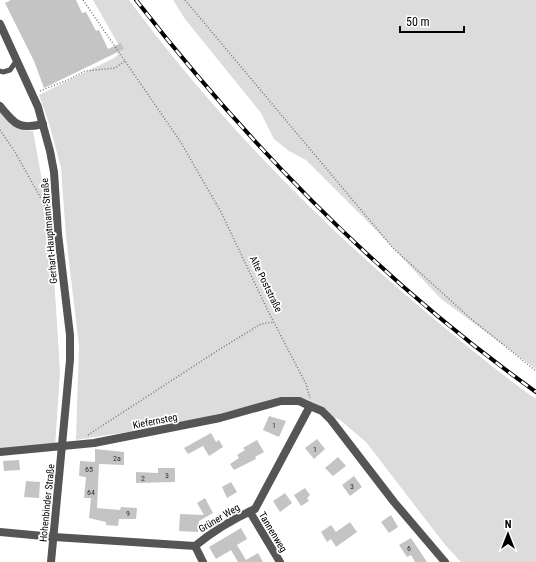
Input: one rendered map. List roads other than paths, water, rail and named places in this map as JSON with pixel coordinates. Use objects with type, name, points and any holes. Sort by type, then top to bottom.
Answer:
[{"type":"street","name":"Gerhart-Hauptmann-Straße","points":[[0,24],[32,93],[43,124],[54,172],[70,335],[69,378],[63,446]]},
{"type":"street","points":[[0,106],[14,122],[22,127],[43,124]]},
{"type":"street","name":"Kiefernsteg","points":[[0,452],[108,440],[220,418],[281,401],[299,401],[310,406]]},
{"type":"street","points":[[310,406],[322,411],[331,420],[394,502],[445,562]]},
{"type":"street","name":"Grüner Weg","points":[[0,532],[195,546],[210,534],[255,510],[310,406]]},
{"type":"street","name":"Hohenbinder Straße","points":[[51,562],[63,446]]},
{"type":"street","name":"Tannenweg","points":[[250,512],[280,562]]},
{"type":"street","points":[[195,546],[203,562]]},
{"type":"lane","points":[[0,71],[3,72],[10,70],[17,60]]},
{"type":"railway","points":[[136,0],[180,55],[226,108],[322,211],[425,306],[536,392]]}]
